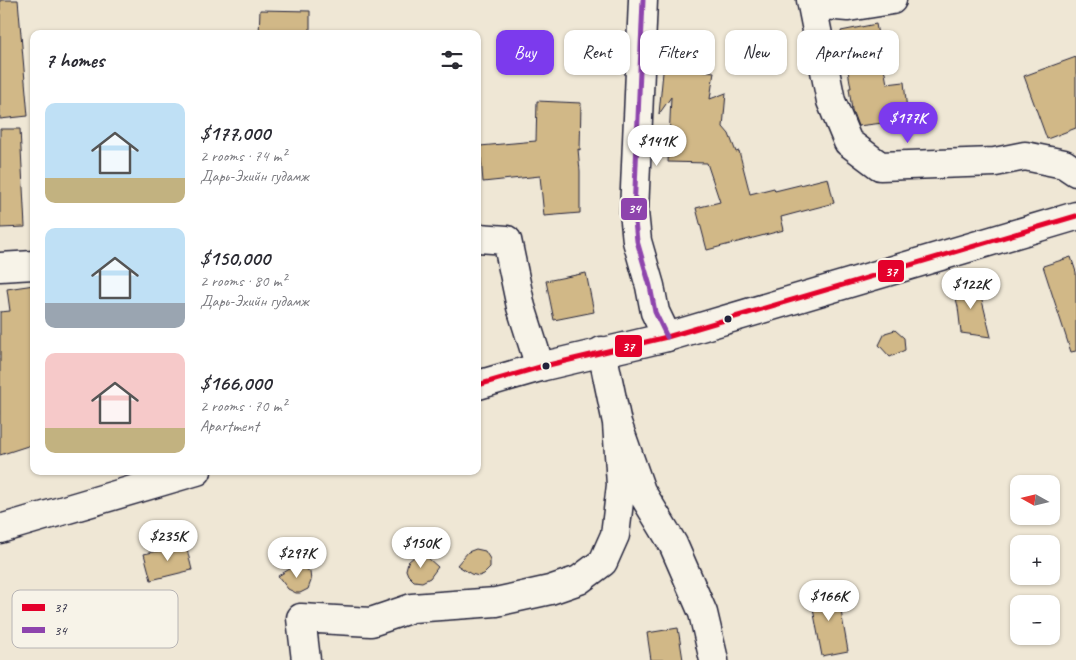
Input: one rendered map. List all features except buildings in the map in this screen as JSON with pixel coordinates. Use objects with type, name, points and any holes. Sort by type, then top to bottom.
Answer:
[{"type":"street","points":[[643,0],[634,212],[638,241],[655,312],[667,337]]},
{"type":"street","points":[[892,0],[848,7],[812,2],[831,101],[848,142],[880,166],[995,162],[1025,156],[1064,164],[1076,172]]},
{"type":"street","points":[[481,384],[602,351],[667,337],[1076,216]]},
{"type":"street","points":[[481,238],[508,240],[521,307],[540,367]]},
{"type":"street","points":[[0,267],[30,264]]},
{"type":"street","points":[[602,351],[618,423],[641,491],[673,544],[704,613],[714,660]]},
{"type":"street","points":[[306,660],[301,618],[371,622],[412,608],[496,602],[550,590],[585,576],[603,562],[615,535],[621,485],[618,423]]},
{"type":"street","points":[[0,529],[183,475]]},
{"type":"transit line","name":"34","points":[[643,0],[634,212],[637,241],[650,286],[655,312],[667,337]]},
{"type":"transit line","name":"37","points":[[481,384],[540,367],[667,337],[1076,216]]}]
